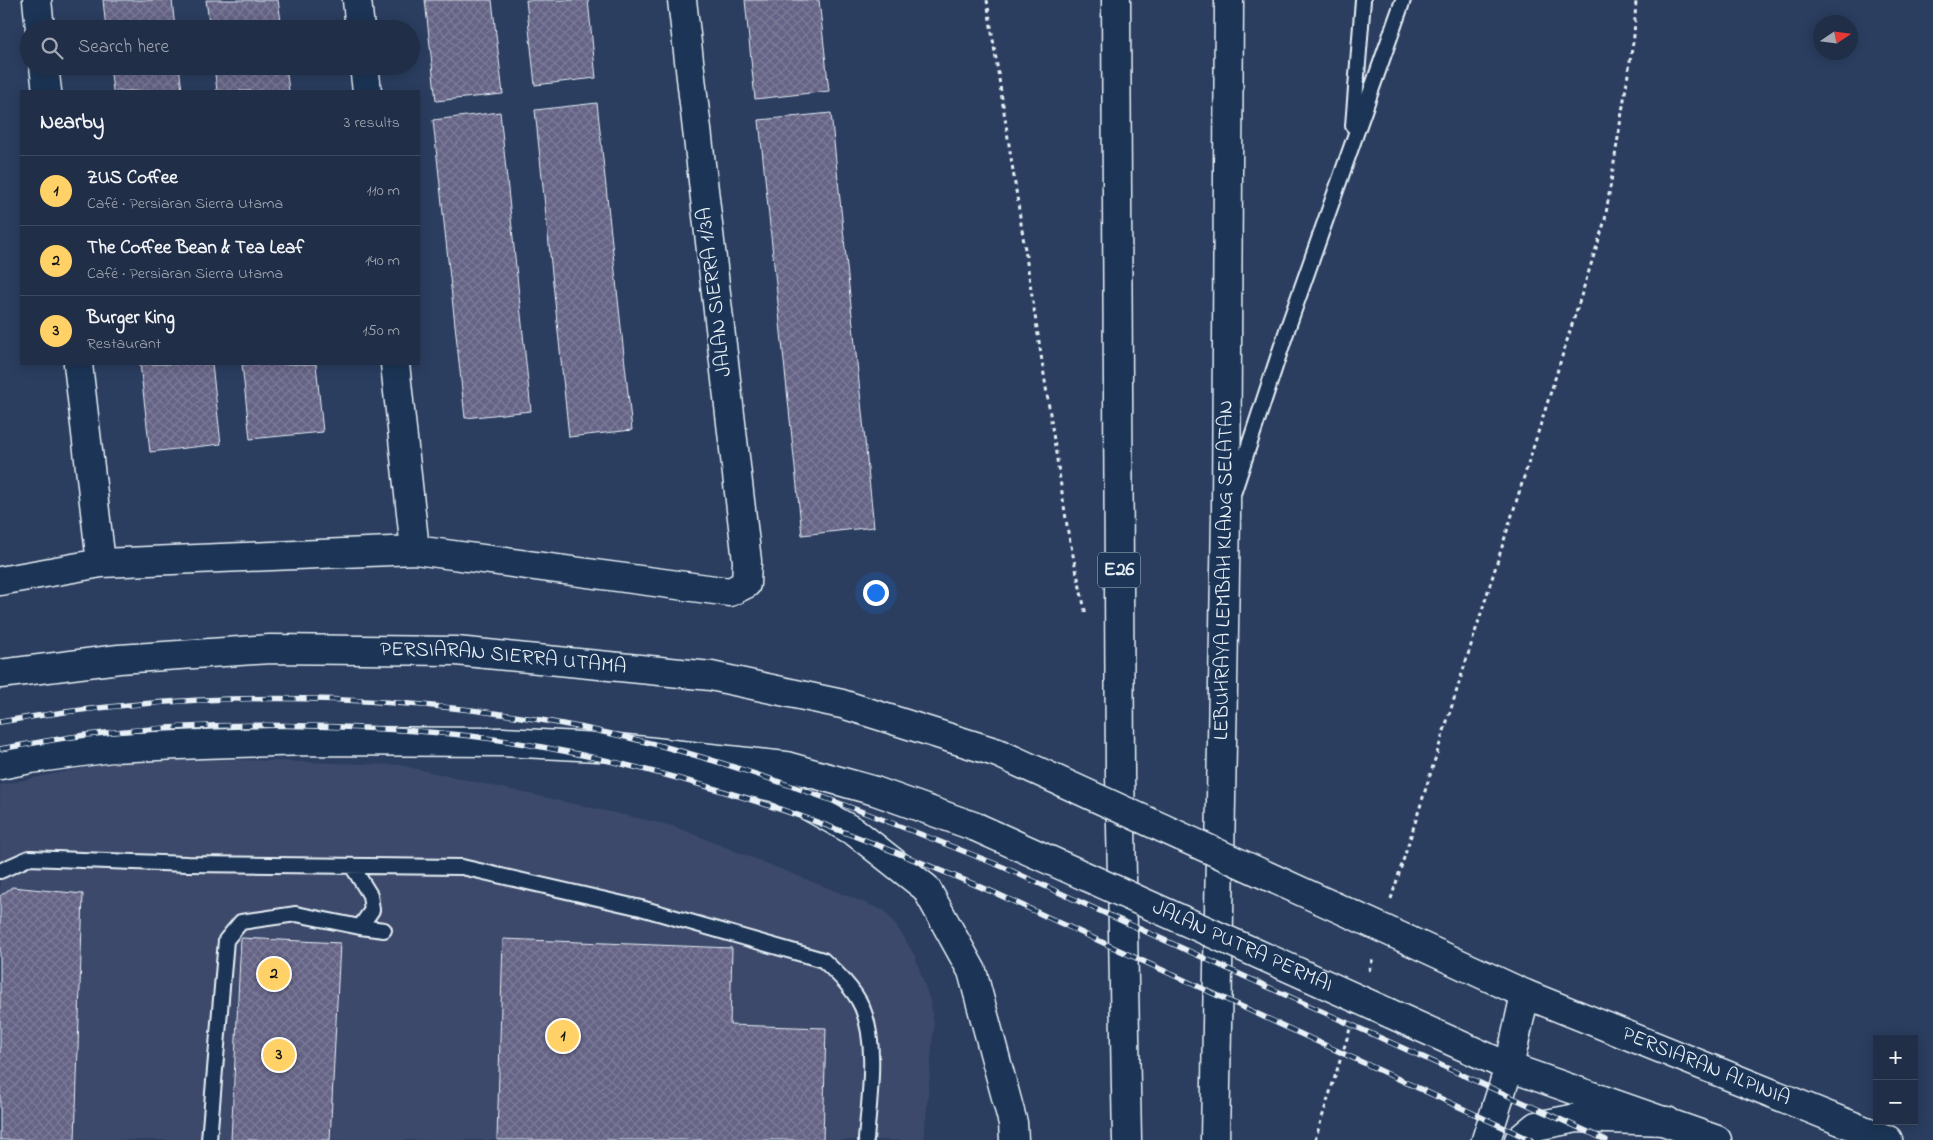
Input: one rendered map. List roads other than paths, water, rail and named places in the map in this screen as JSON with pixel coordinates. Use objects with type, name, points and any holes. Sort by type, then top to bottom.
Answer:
[{"type":"main road","points":[[37,0],[39,20]]},
{"type":"main road","points":[[357,0],[359,20]]},
{"type":"main road","name":"JALAN SIERRA 1/3A","points":[[415,550],[730,592],[746,584],[747,561],[682,0]]},
{"type":"main road","name":"E26","points":[[1116,0],[1120,764],[1127,1140]]},
{"type":"main road","name":"LEBUHRAYA LEMBAH KLANG SELATAN","points":[[1215,1140],[1226,515],[1229,0]]},
{"type":"main road","points":[[45,75],[47,90]]},
{"type":"main road","points":[[365,75],[367,90]]},
{"type":"main road","points":[[78,365],[101,564]]},
{"type":"main road","points":[[0,581],[101,564],[415,550],[395,365]]},
{"type":"main road","name":"PERSIARAN SIERRA UTAMA","points":[[0,674],[119,659],[270,649],[456,651],[711,676],[842,704],[998,753],[1524,994]]},
{"type":"main road","points":[[0,765],[112,748],[308,742],[503,742],[617,748],[776,788],[855,832],[926,888],[972,971],[1012,1123],[1014,1140]]},
{"type":"main road","name":"JALAN PUTRA PERMAI","points":[[617,748],[786,766],[875,791],[976,828],[1509,1067]]},
{"type":"main road","points":[[1486,1140],[1509,1067],[1524,994]]},
{"type":"main road","name":"PERSIARAN ALPINIA","points":[[1524,994],[1888,1140]]},
{"type":"main road","points":[[1509,1067],[1717,1140]]},
{"type":"main road","points":[[1519,1140],[1536,1126],[1577,1118],[1667,1121]]},
{"type":"lane","points":[[1352,146],[1363,0]]},
{"type":"lane","points":[[1226,515],[1288,327],[1403,0]]},
{"type":"lane","points":[[0,871],[29,858],[187,864],[462,867],[641,908],[823,960],[843,979],[862,1006],[869,1034],[871,1063],[866,1140]]},
{"type":"lane","points":[[352,866],[370,895],[372,910],[360,927]]},
{"type":"lane","points":[[209,1140],[226,940],[241,922],[296,914],[384,930]]},
{"type":"railway","points":[[0,722],[81,710],[164,702],[248,699],[332,700],[417,704],[500,714],[582,728],[662,746],[791,786],[1003,867],[1606,1140]]},
{"type":"railway","points":[[0,749],[120,731],[258,725],[328,726],[448,734],[528,744],[638,768],[719,790],[789,812],[857,837],[993,892],[1531,1140]]},
{"type":"place","name":"The Coffee Bean & Tea Leaf","points":[[274,974]]},
{"type":"place","name":"ZUS Coffee","points":[[563,1036]]},
{"type":"place","name":"Burger King","points":[[279,1055]]}]
